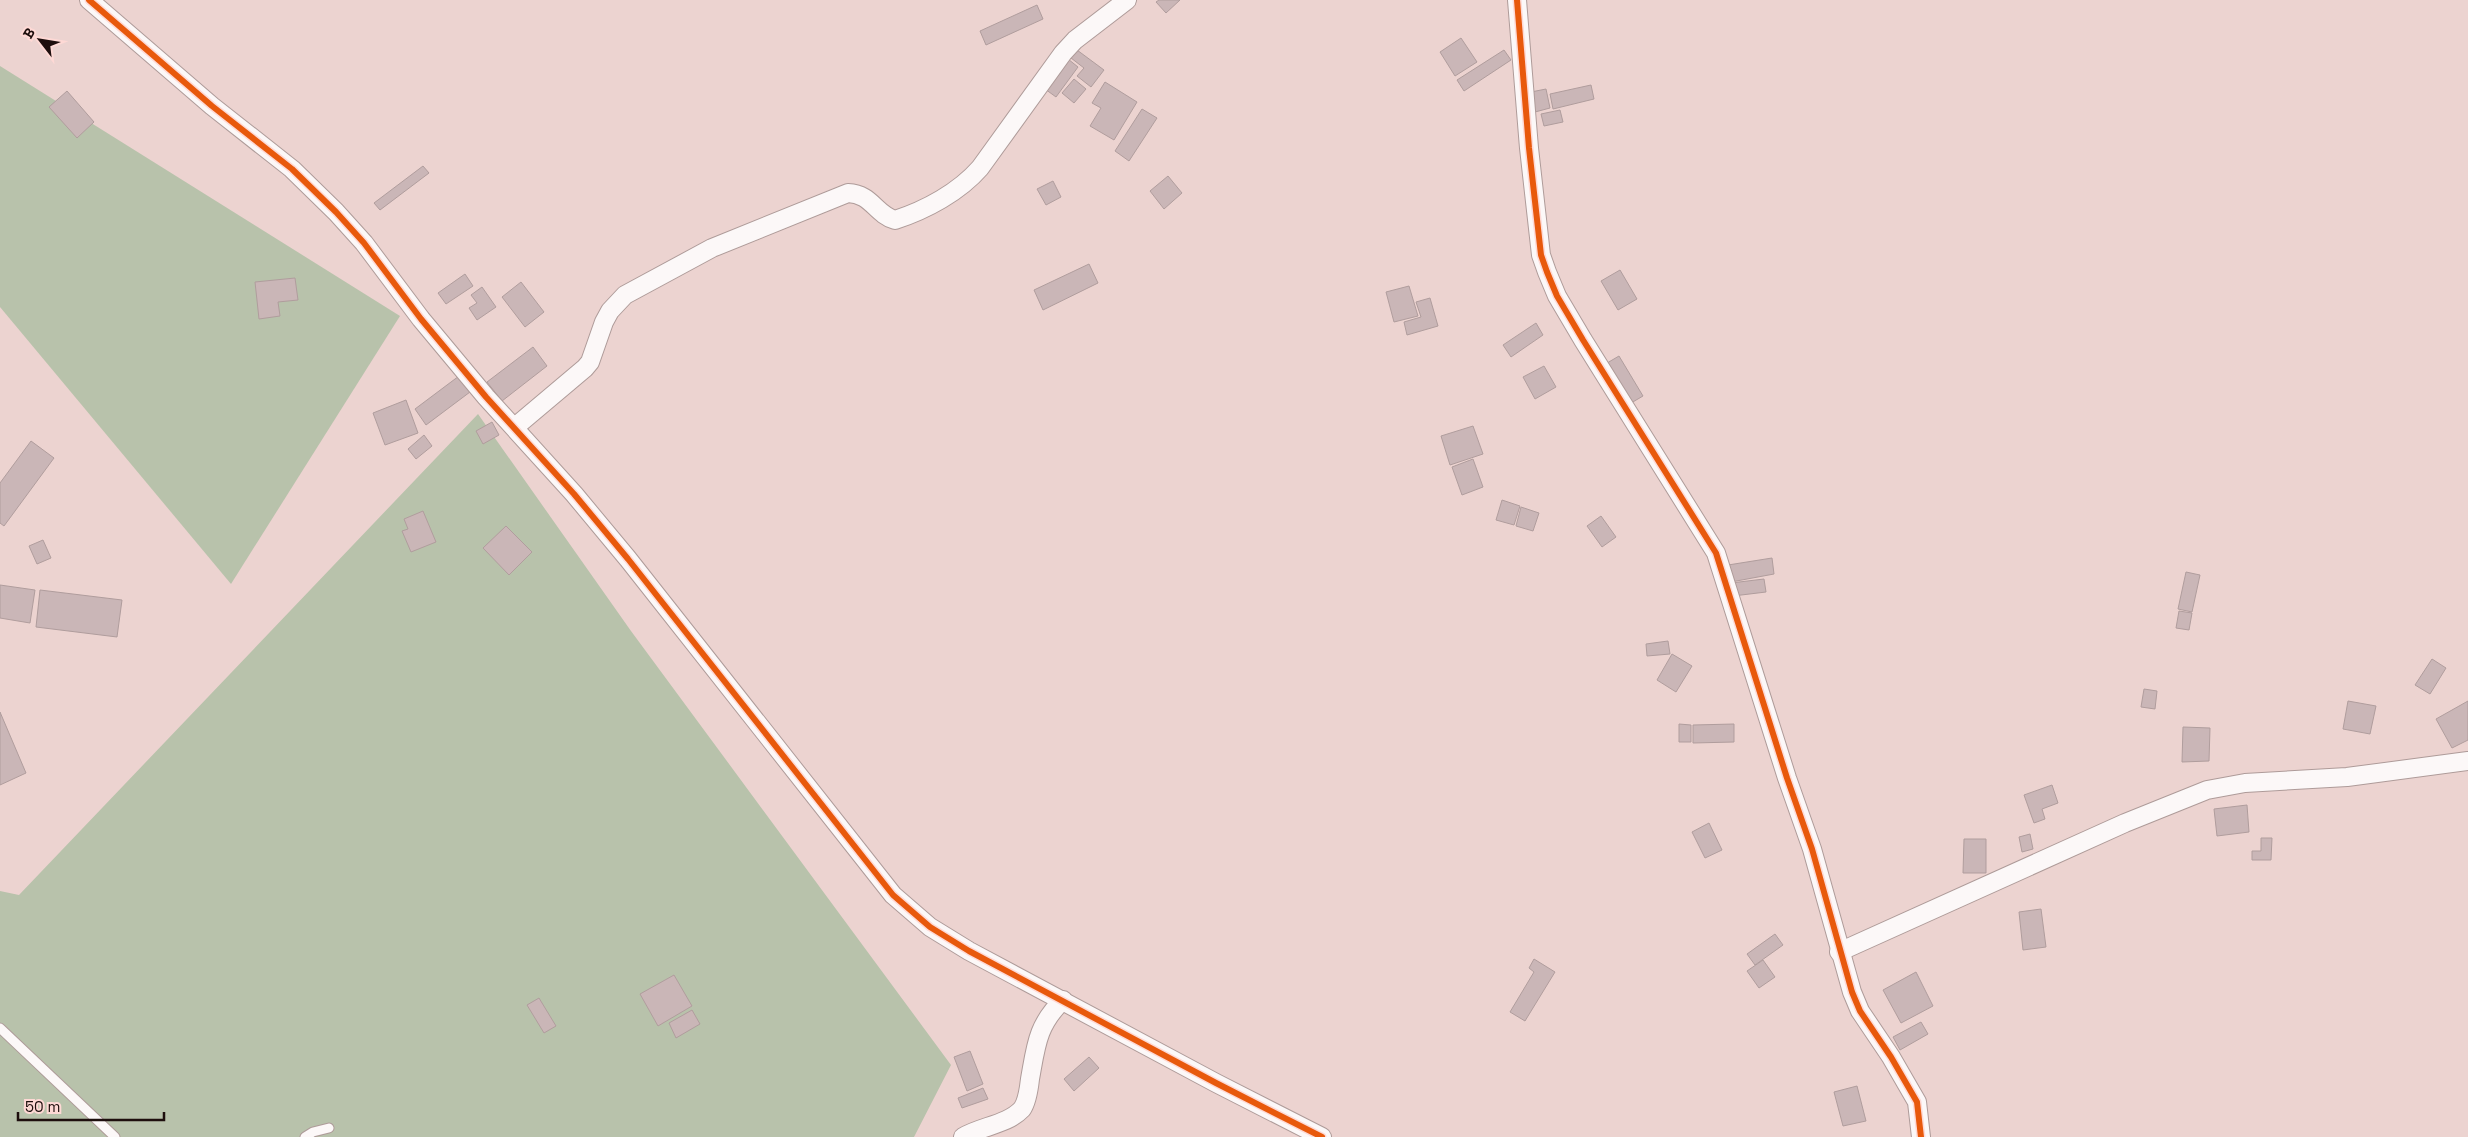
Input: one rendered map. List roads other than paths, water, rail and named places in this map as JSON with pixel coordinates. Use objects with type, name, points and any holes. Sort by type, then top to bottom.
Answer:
[{"type":"street","points":[[90,0],[212,106],[292,169],[336,212],[364,243],[421,319],[486,397],[515,427],[628,559],[892,895],[930,927],[1063,1000],[1322,1137]]},
{"type":"street","points":[[515,427],[585,368],[610,311],[625,295],[639,287],[712,248],[848,193],[860,193],[887,217],[895,220],[970,180],[1063,53],[1075,40],[1127,0]]},
{"type":"street","points":[[1517,0],[1529,148],[1542,254],[1547,272],[1557,296],[1582,340],[1716,553],[1747,646],[1787,778],[1812,849],[1839,952],[1860,1011],[1886,1049],[1916,1102],[1921,1137]]},
{"type":"street","points":[[1839,952],[2125,823],[2207,790],[2235,784],[2347,777],[2468,761]]},
{"type":"street","points":[[963,1137],[1005,1120],[1023,1108],[1029,1089],[1040,1030],[1053,1009],[1063,1000]]},
{"type":"lane","points":[[0,1028],[115,1137]]},
{"type":"lane","points":[[305,1137],[313,1132],[329,1128]]}]
